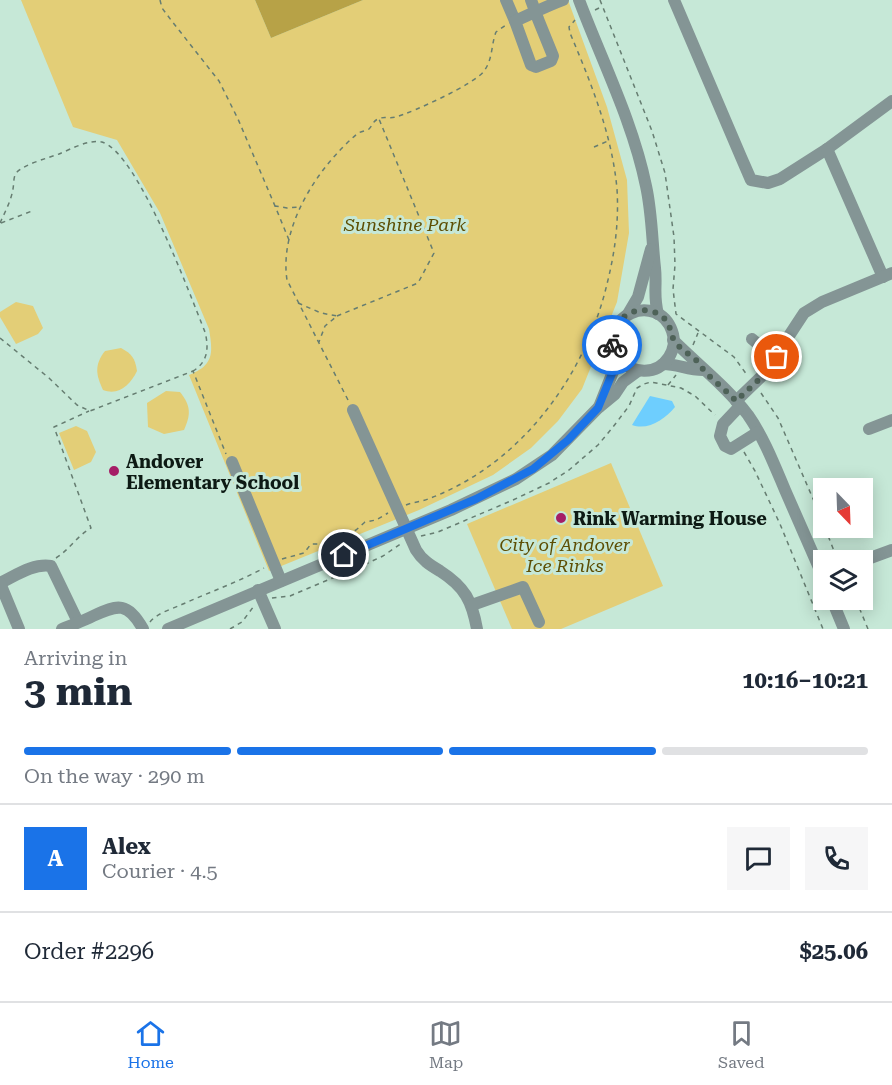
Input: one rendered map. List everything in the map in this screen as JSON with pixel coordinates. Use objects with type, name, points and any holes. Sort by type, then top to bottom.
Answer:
[{"type":"street","points":[[506,0],[531,65],[536,67],[551,61],[553,56],[531,0]]},
{"type":"street","points":[[515,21],[563,0]]},
{"type":"street","points":[[579,0],[639,156],[649,201],[655,270],[654,297],[658,314]]},
{"type":"street","points":[[674,0],[751,180],[768,183],[774,181],[827,149],[892,101]]},
{"type":"street","points":[[758,432],[731,449],[725,446],[720,436],[723,424],[776,359],[804,313],[822,302],[887,275],[827,149]]},
{"type":"street","points":[[628,314],[638,297],[652,248]]},
{"type":"street","points":[[168,629],[407,529],[497,489],[533,469],[568,440],[598,408],[615,394],[622,382],[638,371],[654,369],[669,357],[674,340],[671,328],[666,320],[648,310],[638,310],[620,320],[614,329],[612,339],[613,350],[618,359],[625,366],[638,371]]},
{"type":"street","points":[[752,339],[776,359]]},
{"type":"street","points":[[674,340],[698,361],[704,370],[738,403],[758,432],[813,554]]},
{"type":"street","points":[[598,408],[618,359]]},
{"type":"street","points":[[663,364],[674,364],[688,370],[704,370]]},
{"type":"street","points":[[353,410],[420,557],[455,582],[467,594],[477,629]]},
{"type":"street","points":[[869,429],[892,420]]},
{"type":"street","points":[[232,462],[281,581]]},
{"type":"street","points":[[873,557],[892,550]]},
{"type":"street","points":[[19,629],[0,583],[30,569],[51,566],[78,622]]},
{"type":"street","points":[[472,605],[523,587],[539,622]]},
{"type":"street","points":[[258,590],[275,629]]},
{"type":"street","points":[[62,629],[107,608],[117,607],[125,608],[146,626]]},
{"type":"street","points":[[836,610],[844,629]]},
{"type":"path","points":[[160,0],[162,8],[219,81],[289,240]]},
{"type":"path","points":[[600,0],[652,131],[665,172],[674,237],[675,265],[672,290],[675,314],[734,357],[741,364],[749,379]]},
{"type":"path","points":[[590,12],[603,6]]},
{"type":"path","points":[[402,507],[430,498],[490,465],[514,445],[556,399],[582,354],[601,310],[615,252],[617,199],[609,141],[592,88],[570,33],[569,27],[579,16]]},
{"type":"path","points":[[353,410],[287,280],[289,240],[299,206],[315,181],[340,152],[357,134],[370,128],[374,121],[383,117],[395,117],[476,79],[490,60],[496,32],[515,21]]},
{"type":"path","points":[[319,343],[325,326],[336,316],[418,283],[434,253],[379,118]]},
{"type":"path","points":[[594,147],[609,141]]},
{"type":"path","points":[[0,223],[8,207],[18,171],[88,143],[101,142],[110,146],[119,154],[136,178],[155,215],[206,332],[208,347],[206,358],[201,366],[54,427],[91,528],[80,535],[66,552],[54,559],[51,566]]},
{"type":"path","points":[[275,206],[286,208],[299,206]]},
{"type":"path","points":[[0,223],[32,211]]},
{"type":"path","points":[[298,303],[321,313],[336,316]]},
{"type":"path","points":[[0,338],[49,378],[77,405],[90,411]]},
{"type":"path","points":[[193,371],[232,462]]},
{"type":"path","points":[[418,537],[445,529],[538,489],[564,474],[597,445],[619,419],[637,388],[651,381],[689,392],[702,401],[723,424]]},
{"type":"path","points":[[759,390],[778,418],[813,499]]},
{"type":"path","points":[[739,444],[755,471],[780,524],[823,629]]},
{"type":"path","points":[[279,560],[303,553],[311,544],[327,544],[356,530],[365,522],[376,520],[393,510]]},
{"type":"path","points":[[271,598],[290,596],[383,556],[404,542]]},
{"type":"path","points":[[146,626],[152,619],[170,610],[267,566]]},
{"type":"path","points":[[230,629],[242,622],[253,606]]},
{"type":"path","points":[[860,610],[868,629]]},
{"type":"green space","name":"Sunshine Park","points":[[21,0],[255,0],[271,38],[363,0],[568,0],[607,107],[627,180],[629,233],[617,302],[582,389],[558,421],[531,448],[493,475],[419,510],[269,571],[189,375],[203,367],[210,357],[209,329],[160,213],[117,140],[73,127]]},
{"type":"green space","points":[[16,302],[33,306],[43,328],[38,334],[16,344],[0,317],[0,312]]},
{"type":"green space","points":[[121,348],[132,357],[137,371],[123,388],[114,392],[103,390],[98,375],[99,361],[105,351]]},
{"type":"green space","points":[[166,391],[180,392],[188,406],[189,415],[184,430],[164,434],[148,427],[147,403]]},
{"type":"green space","points":[[76,426],[87,431],[96,452],[91,462],[74,470],[59,433]]},
{"type":"green space","name":"City of Andover Ice Rinks","points":[[611,463],[663,586],[561,629],[512,629],[467,524]]},
{"type":"shaded area","points":[[255,0],[363,0],[271,38]]},
{"type":"water","points":[[650,396],[672,401],[675,407],[656,423],[644,426],[632,425]]},
{"type":"way so far","points":[[612,345],[614,329],[628,314],[638,310],[648,310],[658,314],[671,328],[674,340],[698,361],[704,370],[736,401],[765,374],[777,357]]},
{"type":"place","name":"Andover Elementary School","points":[[114,471]]},
{"type":"place","name":"Rink Warming House","points":[[561,518]]},
{"type":"route","points":[[344,555],[451,510],[533,469],[568,440],[598,408],[618,359],[612,345]]}]
